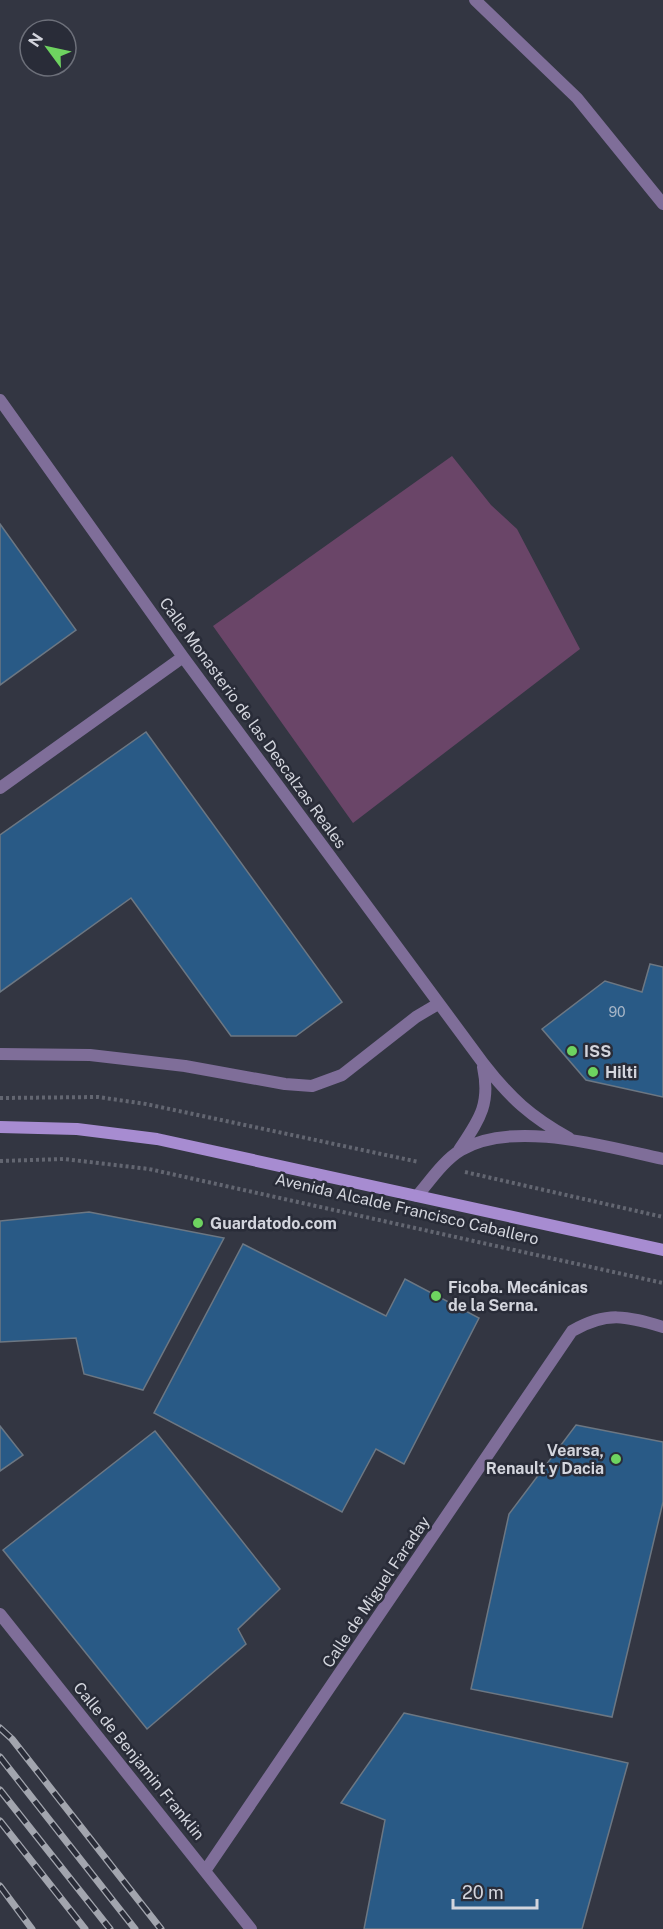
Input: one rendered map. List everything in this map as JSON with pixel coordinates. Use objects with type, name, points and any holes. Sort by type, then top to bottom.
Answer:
[{"type":"main road","name":"Avenida Alcalde Francisco Caballero","points":[[0,1128],[77,1129],[157,1139],[663,1250]]},
{"type":"street","points":[[475,0],[577,99],[663,204]]},
{"type":"street","name":"Calle Monasterio de las Descalzas Reales","points":[[0,400],[183,657],[483,1063],[519,1105],[536,1120],[569,1138]]},
{"type":"street","points":[[0,788],[183,657]]},
{"type":"street","points":[[0,1054],[50,1053],[114,1058],[312,1086],[342,1075],[416,1017],[438,1004]]},
{"type":"street","name":"Calle Monasterio de las Descalzas Reales","points":[[459,1150],[485,1106],[487,1092],[483,1063]]},
{"type":"street","points":[[459,1150],[476,1143],[510,1137],[569,1138],[663,1159]]},
{"type":"street","name":"Avenida Alcalde Francisco Caballero","points":[[417,1196],[459,1150]]},
{"type":"street","name":"Calle de Miguel Faraday","points":[[206,1871],[572,1331],[586,1323],[618,1316],[663,1327]]},
{"type":"street","name":"Calle de Benjamin Franklin","points":[[0,1614],[251,1929]]},
{"type":"path","points":[[0,1098],[98,1097],[195,1114]]},
{"type":"path","name":"Avenida Alcalde Francisco Caballero","points":[[0,1161],[63,1159],[149,1169],[663,1283]]},
{"type":"shaded area","points":[[452,456],[491,505],[517,529],[580,649],[353,823],[213,626]]},
{"type":"building","points":[[0,524],[76,630],[0,685]]},
{"type":"building","points":[[146,732],[342,1002],[296,1036],[231,1036],[131,898],[0,992],[0,835]]},
{"type":"building","points":[[650,964],[663,967],[663,1097],[586,1080],[542,1029],[605,981],[642,992]]},
{"type":"building","points":[[89,1212],[224,1238],[143,1390],[84,1374],[76,1338],[0,1342],[0,1221]]},
{"type":"building","points":[[243,1244],[386,1316],[405,1279],[479,1318],[404,1464],[376,1449],[342,1512],[154,1413]]},
{"type":"building","points":[[576,1425],[663,1442],[663,1502],[612,1717],[471,1689],[509,1514]]},
{"type":"building","points":[[0,1426],[23,1455],[0,1471]]},
{"type":"building","points":[[155,1431],[280,1589],[238,1629],[246,1644],[147,1729],[3,1550]]},
{"type":"building","points":[[404,1713],[628,1763],[582,1929],[364,1929],[385,1820],[341,1803]]},
{"type":"railway","points":[[0,1728],[12,1739],[161,1929]]},
{"type":"railway","points":[[0,1757],[135,1929]]},
{"type":"railway","points":[[0,1790],[110,1929]]},
{"type":"railway","points":[[0,1821],[85,1929]]},
{"type":"railway","points":[[0,1886],[32,1929]]},
{"type":"place","name":"ISS","points":[[572,1051]]},
{"type":"place","name":"Hilti","points":[[593,1072]]},
{"type":"place","name":"Guardatodo.com","points":[[198,1223]]},
{"type":"place","name":"Ficoba. Mecánicas de la Serna.","points":[[436,1296]]},
{"type":"place","name":"Vearsa, Renault y Dacia","points":[[616,1459]]}]
